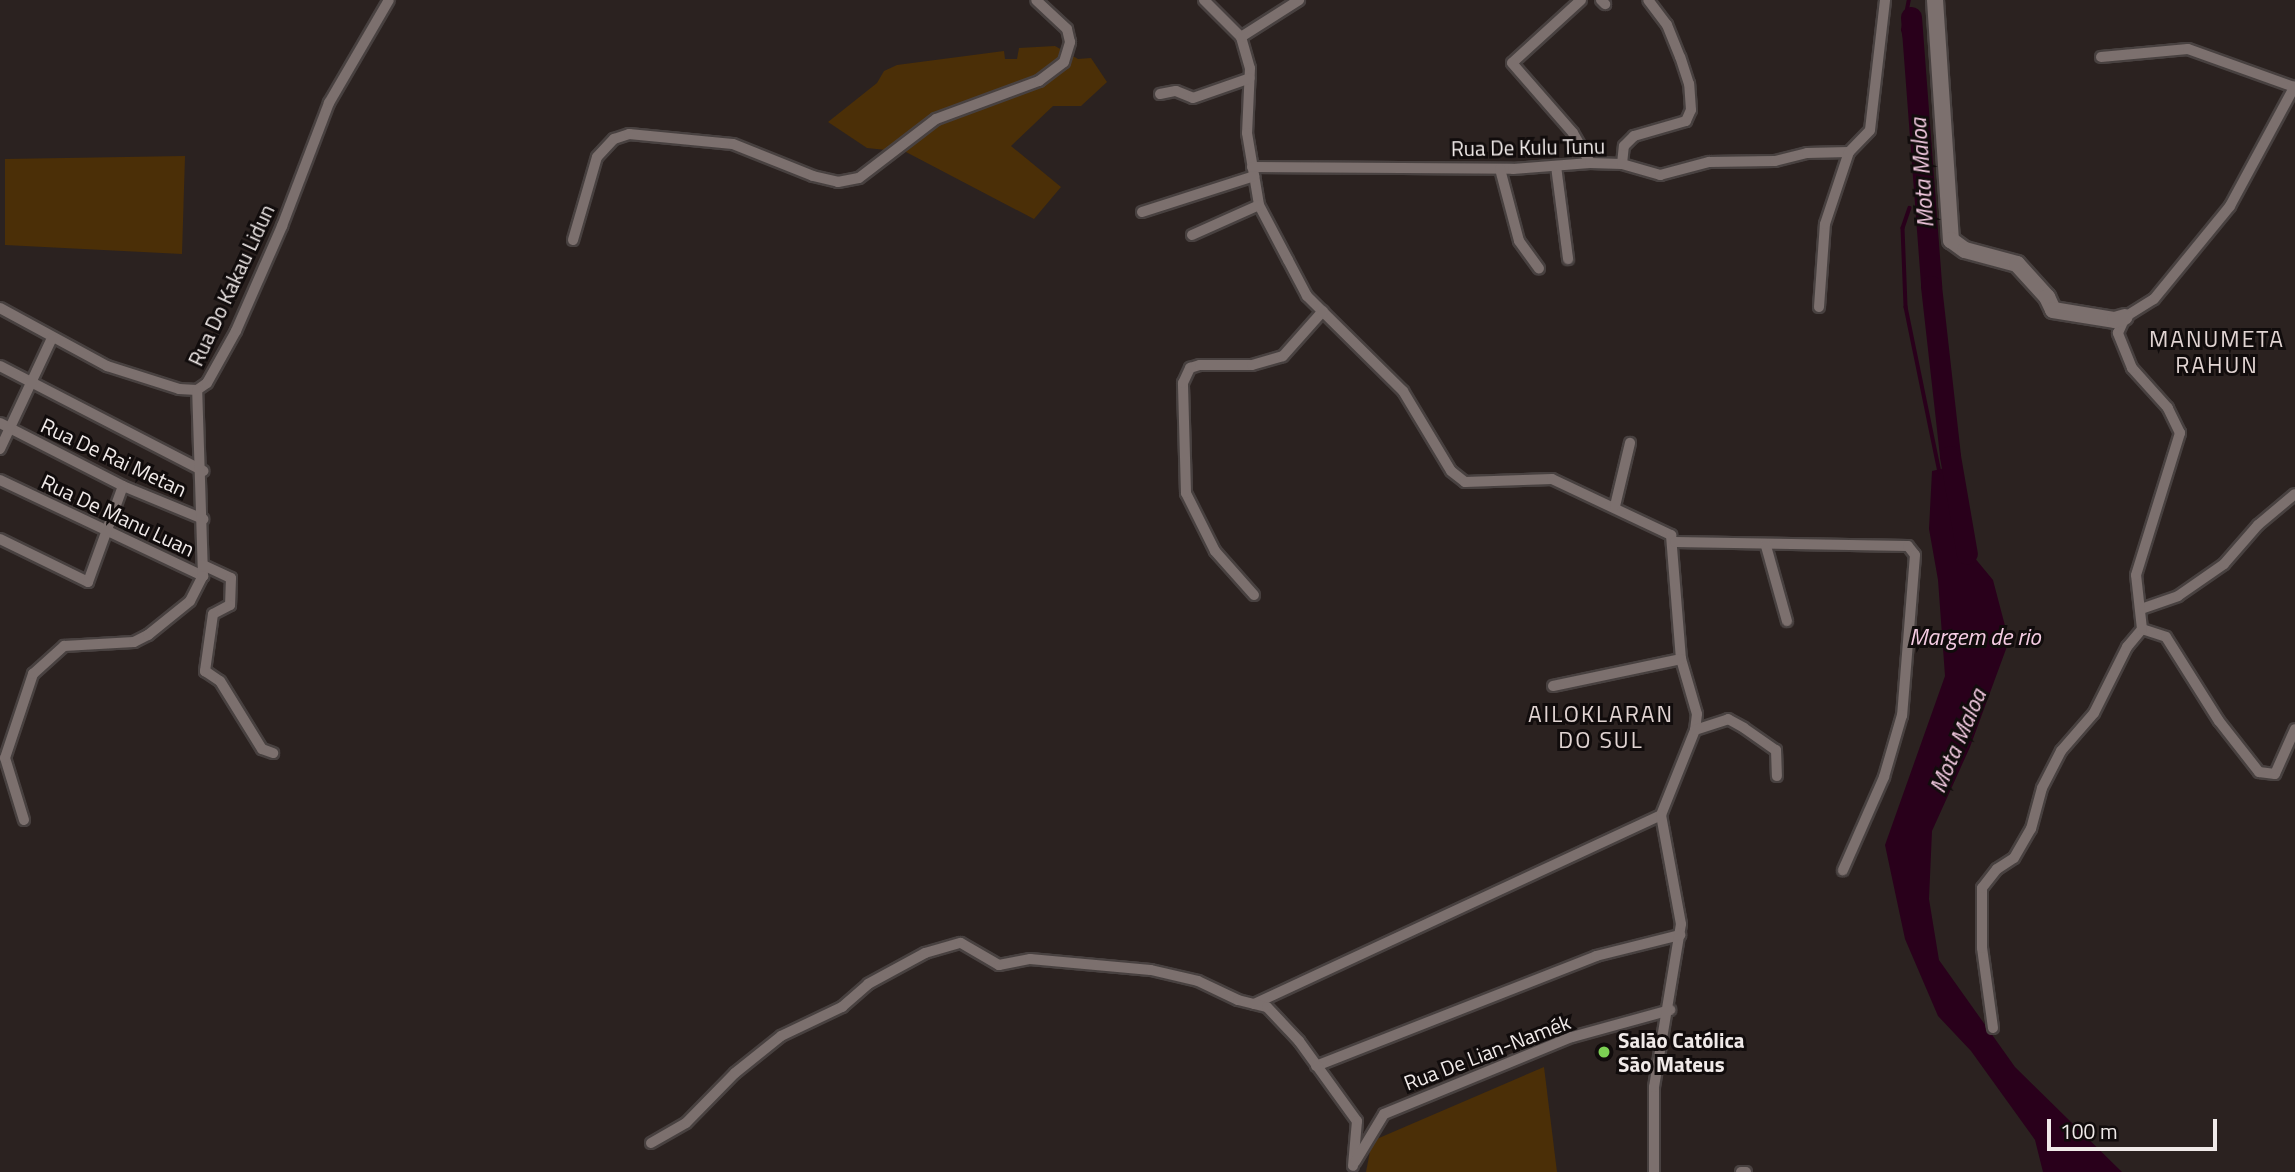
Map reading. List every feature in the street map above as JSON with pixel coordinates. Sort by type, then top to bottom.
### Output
[{"type":"street","name":"Rua Do Kakau Lidun","points":[[0,308],[107,366],[179,389],[197,390],[207,383],[242,318],[340,80],[389,0]]},
{"type":"street","points":[[573,240],[597,157],[614,139],[629,134],[733,144],[813,176],[838,183],[859,178],[936,119],[1039,81],[1065,62],[1070,42],[1067,29],[1036,0]]},
{"type":"street","points":[[1204,0],[1241,37],[1250,78],[1247,133],[1259,205],[1307,296],[1403,391],[1451,471],[1465,482],[1552,479],[1663,527],[1675,542],[1681,659],[1697,714],[1695,730],[1661,815],[1680,934],[1670,1010],[1654,1087],[1654,1172]]},
{"type":"street","points":[[1581,0],[1512,63],[1573,133],[1590,163]]},
{"type":"street","points":[[1622,164],[1624,146],[1634,135],[1686,121],[1691,110],[1689,84],[1680,57],[1667,25],[1648,0]]},
{"type":"street","points":[[1819,307],[1825,224],[1849,152],[1870,130],[1885,0]]},
{"type":"street","points":[[1935,0],[1951,240],[1965,250],[2017,264],[2047,297],[2053,310],[2115,320],[2154,299],[2230,206],[2294,87],[2188,49],[2101,57]]},
{"type":"street","points":[[1241,37],[1301,1]]},
{"type":"street","points":[[1160,94],[1175,91],[1193,98],[1250,78]]},
{"type":"street","name":"Rua De Kulu Tunu","points":[[1142,212],[1253,172],[1500,169],[1590,163],[1622,164],[1660,175],[1709,162],[1775,161],[1807,153],[1849,152]]},
{"type":"street","points":[[1556,166],[1568,259]]},
{"type":"street","points":[[1500,169],[1519,241],[1539,269]]},
{"type":"street","points":[[1192,235],[1259,205]]},
{"type":"street","points":[[1254,595],[1214,551],[1186,492],[1183,383],[1190,368],[1200,365],[1252,365],[1283,356],[1323,311]]},
{"type":"street","points":[[1993,1028],[1983,948],[1982,888],[1997,869],[2014,858],[2031,829],[2042,788],[2061,751],[2094,713],[2127,648],[2142,629],[2141,609],[2135,594],[2136,575],[2180,433],[2176,419],[2125,356],[2118,333],[2125,317]]},
{"type":"street","points":[[0,449],[5,426],[30,383],[51,338]]},
{"type":"street","points":[[0,366],[203,471]]},
{"type":"street","name":"Rua De Manu Luan","points":[[0,480],[108,533],[203,570],[203,471],[197,390]]},
{"type":"street","name":"Rua De Rai Metan","points":[[5,426],[123,486],[203,519]]},
{"type":"street","points":[[1615,506],[1630,443]]},
{"type":"street","points":[[0,539],[88,582],[123,486]]},
{"type":"street","points":[[2141,609],[2178,596],[2224,564],[2258,525],[2295,494]]},
{"type":"street","points":[[1675,542],[1766,546],[1908,546],[1915,555],[1902,715],[1884,777],[1843,870]]},
{"type":"street","points":[[1766,546],[1787,621]]},
{"type":"street","points":[[24,820],[5,758],[33,674],[64,646],[134,642],[148,635],[190,601],[203,570],[231,578],[230,605],[213,614],[205,671],[220,681],[262,749],[273,753]]},
{"type":"street","points":[[2142,629],[2166,637],[2219,721],[2259,772],[2275,774],[2295,729]]},
{"type":"street","points":[[1553,686],[1681,659]]},
{"type":"street","points":[[1695,730],[1728,719],[1744,727],[1776,750],[1777,776]]},
{"type":"street","points":[[1254,1004],[1661,815]]},
{"type":"street","points":[[1317,1066],[1596,956],[1680,934]]},
{"type":"street","points":[[651,1143],[686,1123],[735,1073],[781,1036],[842,1007],[868,984],[925,953],[961,943],[999,965],[1030,959],[1151,970],[1198,981],[1266,1007],[1317,1066],[1357,1121],[1352,1169]]},
{"type":"street","name":"Rua De Lian-Namék","points":[[1352,1169],[1384,1114],[1572,1037],[1670,1010]]},
{"type":"street","points":[[1741,1172],[1746,1172]]},
{"type":"shaded area","points":[[1055,46],[1078,59],[1091,58],[1107,82],[1081,106],[1053,106],[1011,146],[1061,187],[1034,219],[906,152],[867,148],[828,122],[877,83],[884,71],[897,65],[1004,51],[1005,59],[1017,59],[1019,48]]},
{"type":"shaded area","points":[[185,156],[182,254],[5,245],[5,159]]},
{"type":"shaded area","points":[[1544,1067],[1557,1172],[1366,1172],[1372,1141]]},
{"type":"water","name":"Margem de rio","points":[[1945,468],[1964,545],[1993,580],[2009,641],[1970,747],[1932,831],[1929,899],[1939,960],[2015,1067],[2122,1172],[2043,1172],[2035,1140],[1971,1051],[1938,1016],[1905,939],[1885,845],[1945,676],[1938,580],[1929,529],[1932,471]]},
{"type":"waterway","points":[[1907,46],[1903,30],[1909,0]]},
{"type":"waterway","name":"Mota Maloa","points":[[1911,17],[1931,286],[1950,456],[1967,554]]},
{"type":"waterway","points":[[1927,129],[1930,144]]},
{"type":"waterway","points":[[1910,208],[1903,228],[1906,307],[1940,472]]},
{"type":"place","name":"Salão Católica São Mateus","points":[[1604,1052]]},
{"type":"district","name":"MANUMETA RAHUN","points":[[2217,352]]},
{"type":"district","name":"AILOKLARAN DO SUL","points":[[1601,727]]}]
